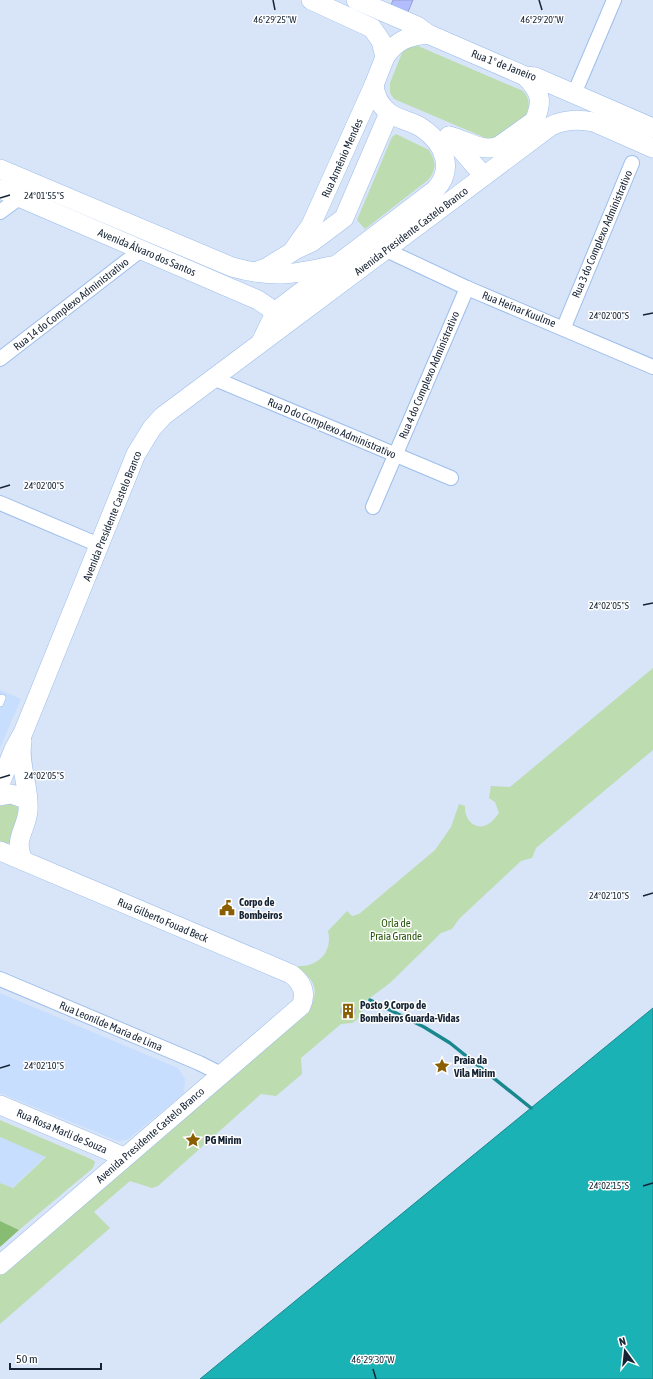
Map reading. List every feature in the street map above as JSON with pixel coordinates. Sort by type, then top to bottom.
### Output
[{"type":"street","points":[[311,0],[366,23],[378,34],[385,57]]},
{"type":"street","name":"Rua 1º de Janeiro","points":[[356,0],[417,26],[428,34],[524,76],[535,77],[653,128]]},
{"type":"street","points":[[574,94],[614,0]]},
{"type":"street","points":[[385,57],[392,47],[407,37],[428,34]]},
{"type":"street","name":"Rua Armênio Mendes","points":[[249,272],[266,268],[292,252],[318,214],[385,57]]},
{"type":"street","points":[[524,76],[535,88],[540,99],[540,108],[534,120],[526,144]]},
{"type":"street","points":[[374,85],[378,100],[389,113],[422,127],[436,130],[449,136],[461,138],[482,149],[500,146],[534,120]]},
{"type":"street","points":[[292,252],[312,242],[344,218],[389,113]]},
{"type":"street","name":"Avenida Presidente Castelo Branco","points":[[283,316],[386,250],[551,126],[563,121],[576,120],[594,122],[653,148]]},
{"type":"street","name":"Avenida Presidente Castelo Branco","points":[[1,778],[23,733],[136,454],[143,441],[163,416],[260,343],[283,316],[338,264],[441,184],[445,176],[447,163],[446,155],[436,140],[422,127]]},
{"type":"street","points":[[449,136],[484,176]]},
{"type":"street","name":"Rua 3 do Complexo Administrativo","points":[[564,327],[632,163]]},
{"type":"street","name":"Avenida Álvaro dos Santos","points":[[0,169],[216,262],[249,272],[287,275],[338,264]]},
{"type":"street","name":"Avenida Álvaro dos Santos","points":[[0,189],[258,300],[283,316]]},
{"type":"street","points":[[0,212],[19,198]]},
{"type":"street","name":"Rua 14 do Complexo Administrativo","points":[[0,359],[142,250]]},
{"type":"street","name":"Rua Heinar Kuulme","points":[[386,250],[467,288],[564,327],[653,366]]},
{"type":"street","name":"Rua 4 do Complexo Administrativo","points":[[373,507],[467,288]]},
{"type":"street","name":"Rua D do Complexo Administrativo","points":[[213,378],[451,478]]},
{"type":"street","points":[[0,503],[99,546]]},
{"type":"street","name":"Avenida Presidente Castelo Branco","points":[[18,841],[26,804],[27,791],[21,762],[23,733]]},
{"type":"street","points":[[1,778],[17,787],[26,804]]},
{"type":"street","points":[[0,796],[11,794],[26,804]]},
{"type":"street","points":[[2,852],[12,849],[18,841]]},
{"type":"street","points":[[18,841],[20,852],[24,861]]},
{"type":"street","name":"Rua Gilberto Fouad Beck","points":[[2,852],[291,974],[296,978],[302,988],[303,1001],[301,1006]]},
{"type":"street","name":"Rua Leonilde Maria de Lima","points":[[0,979],[199,1063],[221,1074]]},
{"type":"street","name":"Avenida Presidente Castelo Branco","points":[[0,1265],[301,1006]]},
{"type":"street","name":"Rua Rosa Marli de Souza","points":[[0,1105],[124,1157]]},
{"type":"shaded area","points":[[0,690],[21,699],[0,748]]},
{"type":"shaded area","points":[[0,993],[178,1068],[185,1079],[184,1093],[127,1140],[118,1141],[0,1093]]},
{"type":"shaded area","points":[[653,1008],[653,1379],[200,1379]]},
{"type":"shaded area","points":[[0,1137],[46,1156],[12,1188],[0,1183]]},
{"type":"shaded area","points":[[0,1221],[19,1230],[0,1247]]},
{"type":"green space","points":[[418,46],[523,91],[529,103],[526,115],[497,137],[488,139],[394,99],[390,93],[390,83],[402,53],[409,47]]},
{"type":"green space","points":[[396,134],[429,150],[433,158],[434,169],[428,180],[365,229],[357,220],[392,137]]},
{"type":"green space","name":"Orla de Praia Grande","points":[[653,668],[653,750],[536,848],[532,858],[521,861],[459,919],[452,929],[441,933],[390,983],[363,1003],[363,1010],[357,1020],[352,1023],[341,1024],[301,1058],[302,1074],[276,1096],[261,1094],[158,1186],[152,1188],[130,1181],[94,1212],[110,1228],[0,1324],[0,1273],[311,1004],[314,999],[315,988],[311,980],[298,969],[298,966],[312,964],[323,956],[328,945],[328,931],[347,911],[352,916],[359,914],[435,850],[451,827],[459,804],[465,806],[467,818],[472,824],[476,826],[484,826],[491,822],[499,813],[495,802],[489,798],[491,786],[510,787]]},
{"type":"green space","points":[[12,801],[21,808],[12,842],[4,845],[0,844],[0,803]]},
{"type":"green space","points":[[0,1120],[95,1162],[93,1168],[19,1230],[0,1221],[0,1183],[13,1188],[46,1157],[0,1137]]},
{"type":"building","points":[[393,0],[413,0],[408,12],[391,5]]},
{"type":"building","name":"Posto 9 Corpo de Bombeiros Guarda-Vidas","points":[[345,1004],[351,1004],[355,1008],[355,1014],[351,1018],[345,1018],[341,1014],[341,1008]]},
{"type":"waterway","points":[[370,1000],[424,1027],[450,1043],[531,1108]]},
{"type":"place","name":"Corpo de Bombeiros","points":[[227,908]]},
{"type":"place","name":"Posto 9 Corpo de Bombeiros Guarda-Vidas","points":[[348,1011]]},
{"type":"place","name":"Praia da Vila Mirim","points":[[442,1066]]},
{"type":"place","name":"PG Mirim","points":[[193,1140]]}]
